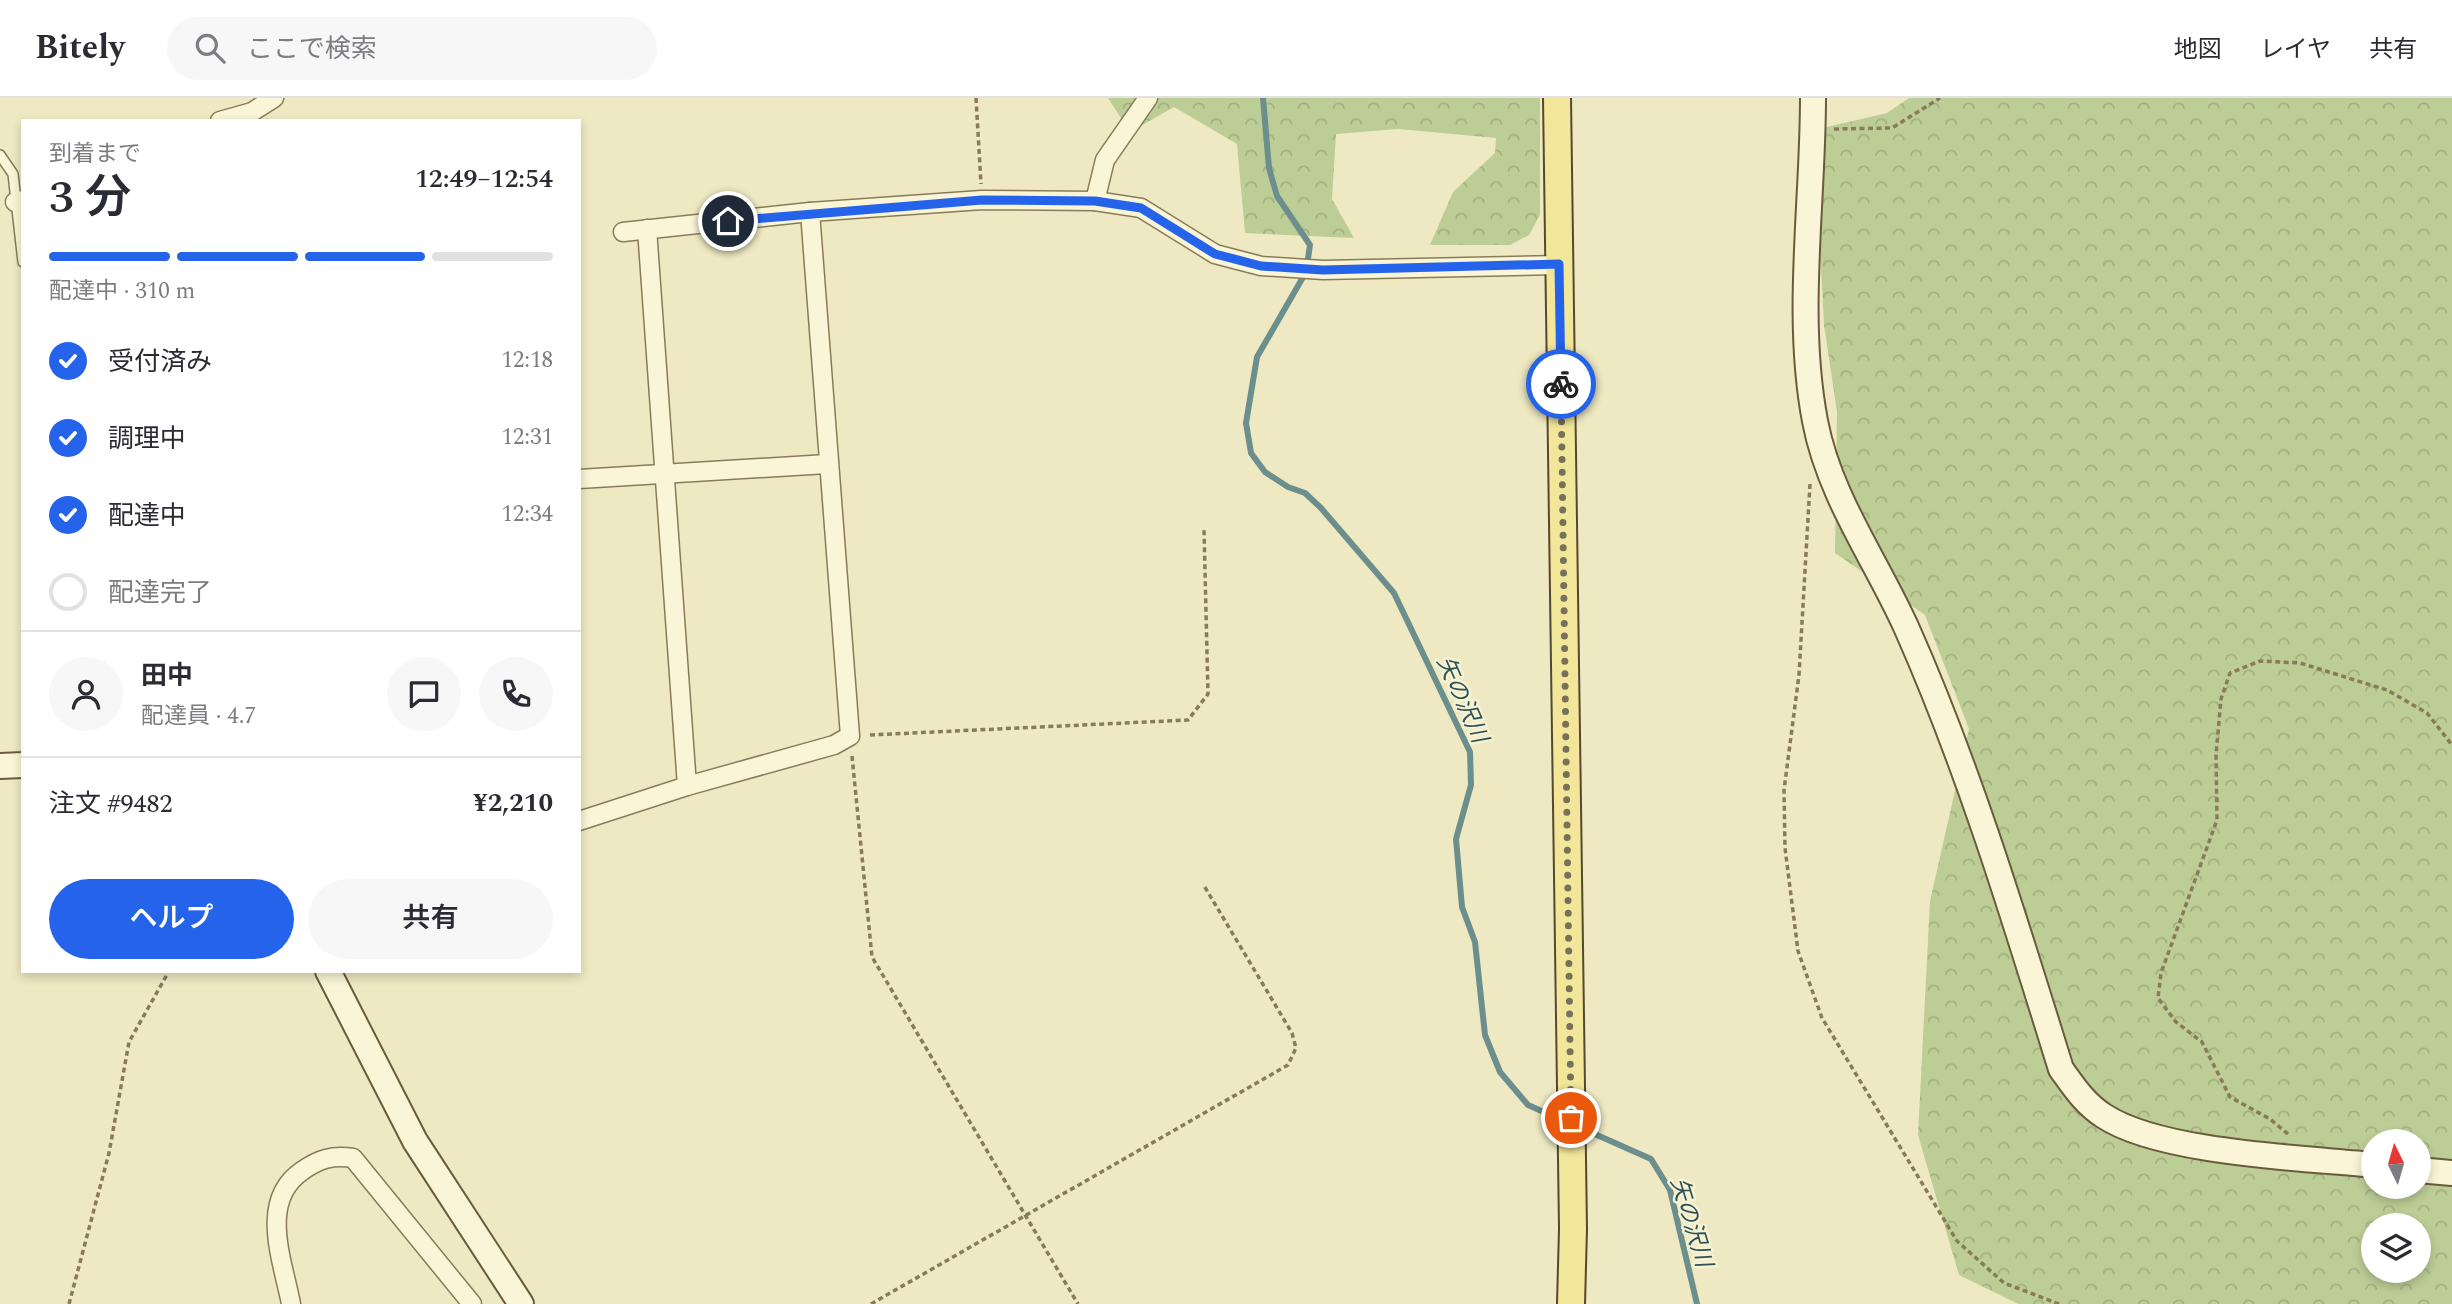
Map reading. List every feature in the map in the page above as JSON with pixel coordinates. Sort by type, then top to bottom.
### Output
[{"type":"main road","points":[[1557,98],[1573,1229],[1571,1304]]},
{"type":"street","points":[[227,119],[252,112],[274,98]]},
{"type":"street","points":[[1095,201],[1105,160],[1148,98]]},
{"type":"street","points":[[1813,98],[1814,130],[1808,235],[1808,343],[1814,419],[1822,453],[1852,524],[1906,628],[1958,756],[2061,1069],[2086,1103],[2106,1118],[2144,1133],[2210,1148],[2361,1164]]},
{"type":"street","points":[[623,232],[810,212],[982,200],[1095,201],[1141,208],[1215,254],[1261,266],[1323,270],[1559,264]]},
{"type":"street","points":[[581,820],[687,786],[834,745],[850,736],[827,464],[810,212]]},
{"type":"street","points":[[647,229],[687,786]]},
{"type":"street","points":[[581,479],[827,464]]},
{"type":"street","points":[[0,766],[21,765]]},
{"type":"street","points":[[329,973],[415,1141],[521,1304]]},
{"type":"street","points":[[291,1304],[276,1228],[279,1197],[291,1178],[329,1155],[353,1158],[472,1304]]},
{"type":"street","points":[[2431,1171],[2452,1173]]},
{"type":"lane","points":[[0,155],[13,174],[19,201],[21,231]]},
{"type":"path","points":[[976,98],[982,200]]},
{"type":"path","points":[[1814,130],[1892,128],[1940,98]]},
{"type":"path","points":[[1811,475],[1800,675],[1784,790],[1785,848],[1798,951],[1822,1018],[1957,1241],[2004,1283],[2059,1304]]},
{"type":"path","points":[[1078,1304],[872,957],[850,736],[1188,720],[1208,694],[1204,529]]},
{"type":"path","points":[[2295,1157],[2295,1143],[2290,1136],[2270,1119],[2230,1097],[2202,1042],[2176,1022],[2158,998],[2165,961],[2217,820],[2216,755],[2221,699],[2230,673],[2260,661],[2300,663],[2387,690],[2427,713],[2452,745]]},
{"type":"path","points":[[871,1304],[1288,1065],[1296,1048],[1292,1033],[1203,884]]},
{"type":"path","points":[[69,1304],[109,1153],[129,1042],[168,973]]},
{"type":"green space","points":[[1108,98],[1540,98],[1540,215],[1529,235],[1510,245],[1430,245],[1453,192],[1495,153],[1496,138],[1398,129],[1336,134],[1332,199],[1354,238],[1245,233],[1237,144],[1174,107],[1130,132]]},
{"type":"green space","points":[[1909,98],[2452,98],[2452,1304],[2018,1304],[1959,1275],[1918,1135],[1930,901],[1969,729],[1925,615],[1835,553],[1837,412],[1824,325],[1814,130],[1887,113]]},
{"type":"waterway","name":"矢の沢川","points":[[1263,98],[1269,168],[1277,196],[1310,245],[1306,272],[1257,357],[1246,423],[1251,453],[1265,472],[1288,487],[1305,493],[1321,508],[1394,593],[1470,752],[1471,785],[1456,839],[1462,907],[1475,942],[1485,1035],[1500,1072],[1528,1105],[1566,1122]]},
{"type":"waterway","name":"矢の沢川","points":[[1579,1127],[1651,1159],[1670,1190],[1697,1304]]},
{"type":"way so far","points":[[1561,384],[1571,1118]]},
{"type":"route","points":[[728,221],[810,212],[982,200],[1095,201],[1141,208],[1215,254],[1261,266],[1323,270],[1559,264],[1561,384]]}]
